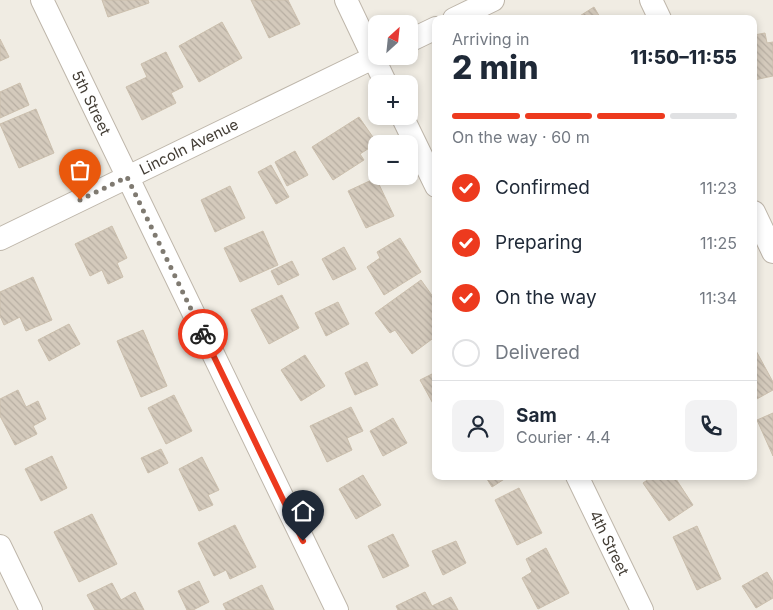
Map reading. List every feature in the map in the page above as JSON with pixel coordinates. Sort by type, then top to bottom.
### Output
[{"type":"street","name":"5th Street","points":[[42,0],[337,610]]},
{"type":"street","points":[[346,0],[368,42]]},
{"type":"street","points":[[462,15],[493,0]]},
{"type":"street","points":[[652,0],[658,15]]},
{"type":"street","points":[[418,37],[432,30]]},
{"type":"street","name":"Lincoln Avenue","points":[[0,238],[368,61]]},
{"type":"street","points":[[406,125],[432,178]]},
{"type":"street","points":[[757,218],[773,252]]},
{"type":"street","name":"4th Street","points":[[579,480],[642,610]]},
{"type":"street","points":[[0,546],[31,610]]},
{"type":"building","points":[[102,0],[148,0],[149,3],[108,17]]},
{"type":"building","points":[[251,0],[288,0],[300,24],[269,38]]},
{"type":"building","points":[[594,7],[599,15],[581,15]]},
{"type":"building","points":[[222,22],[242,58],[199,82],[179,46]]},
{"type":"building","points":[[765,33],[767,43],[773,42],[773,76],[757,79],[757,34]]},
{"type":"building","points":[[0,39],[9,57],[0,61]]},
{"type":"building","points":[[166,52],[183,87],[171,93],[176,103],[142,120],[126,87],[147,77],[141,64]]},
{"type":"building","points":[[20,83],[29,105],[0,118],[0,92]]},
{"type":"building","points":[[36,109],[54,153],[19,168],[0,124]]},
{"type":"building","points":[[359,117],[371,135],[368,135],[368,149],[360,154],[364,160],[333,180],[312,147]]},
{"type":"building","points":[[295,151],[308,175],[287,186],[275,162]]},
{"type":"building","points":[[271,165],[289,197],[276,204],[258,172]]},
{"type":"building","points":[[368,182],[368,185],[379,185],[394,216],[366,228],[348,191]]},
{"type":"building","points":[[230,186],[245,218],[215,232],[201,200]]},
{"type":"building","points":[[112,226],[127,258],[117,263],[123,277],[108,284],[102,270],[90,276],[75,244]]},
{"type":"building","points":[[263,231],[278,265],[240,282],[224,248]]},
{"type":"building","points":[[400,238],[421,272],[384,295],[367,267],[380,258],[377,252]]},
{"type":"building","points":[[344,247],[356,269],[333,280],[322,259]]},
{"type":"building","points":[[292,261],[299,275],[278,285],[271,271]]},
{"type":"building","points":[[33,277],[52,320],[26,331],[20,317],[4,325],[0,316],[0,292]]},
{"type":"building","points":[[421,280],[432,295],[432,339],[412,354],[395,330],[390,333],[375,313]]},
{"type":"building","points":[[282,295],[299,328],[269,344],[251,310]]},
{"type":"building","points":[[338,302],[349,324],[326,336],[315,313]]},
{"type":"building","points":[[69,324],[80,344],[49,361],[38,340]]},
{"type":"building","points":[[143,330],[167,386],[141,397],[117,341]]},
{"type":"building","points":[[757,353],[773,382],[773,390],[757,399]]},
{"type":"building","points":[[305,355],[325,386],[301,401],[281,370]]},
{"type":"building","points":[[367,362],[378,385],[355,395],[345,373]]},
{"type":"building","points":[[432,374],[432,402],[420,380]]},
{"type":"building","points":[[18,390],[26,407],[38,401],[46,419],[33,426],[37,434],[15,445],[0,416],[0,399]]},
{"type":"building","points":[[174,395],[192,431],[166,444],[148,408]]},
{"type":"building","points":[[351,407],[363,431],[347,438],[352,450],[327,462],[310,426]]},
{"type":"building","points":[[773,413],[773,456],[757,420]]},
{"type":"building","points":[[393,418],[407,443],[383,456],[370,431]]},
{"type":"building","points":[[161,449],[168,463],[148,473],[141,458]]},
{"type":"building","points":[[52,456],[67,488],[41,501],[25,469]]},
{"type":"building","points":[[202,457],[219,490],[208,495],[213,505],[199,511],[179,469]]},
{"type":"building","points":[[363,475],[381,505],[356,519],[339,489]]},
{"type":"building","points":[[488,480],[503,480],[492,487]]},
{"type":"building","points":[[647,480],[677,480],[693,505],[669,521],[643,483]]},
{"type":"building","points":[[519,488],[542,533],[517,545],[495,500]]},
{"type":"building","points":[[92,514],[117,564],[79,582],[54,532]]},
{"type":"building","points":[[235,525],[256,567],[230,579],[226,570],[214,576],[198,543]]},
{"type":"building","points":[[697,526],[721,579],[697,590],[673,537]]},
{"type":"building","points":[[393,534],[409,566],[383,578],[368,546]]},
{"type":"building","points":[[456,541],[466,563],[443,575],[432,551]]},
{"type":"building","points":[[546,548],[569,593],[538,609],[522,578],[532,572],[526,559]]},
{"type":"building","points":[[767,572],[773,582],[773,598],[756,608],[742,586]]},
{"type":"building","points":[[199,581],[209,602],[193,610],[187,610],[178,591]]},
{"type":"building","points":[[112,583],[121,600],[135,592],[144,610],[95,610],[87,595]]},
{"type":"building","points":[[262,585],[274,610],[226,610],[223,604]]},
{"type":"building","points":[[425,592],[432,606],[451,597],[458,610],[398,610],[396,606]]},
{"type":"way so far","points":[[80,200],[127,177],[203,334]]},
{"type":"route","points":[[203,334],[303,541]]}]
